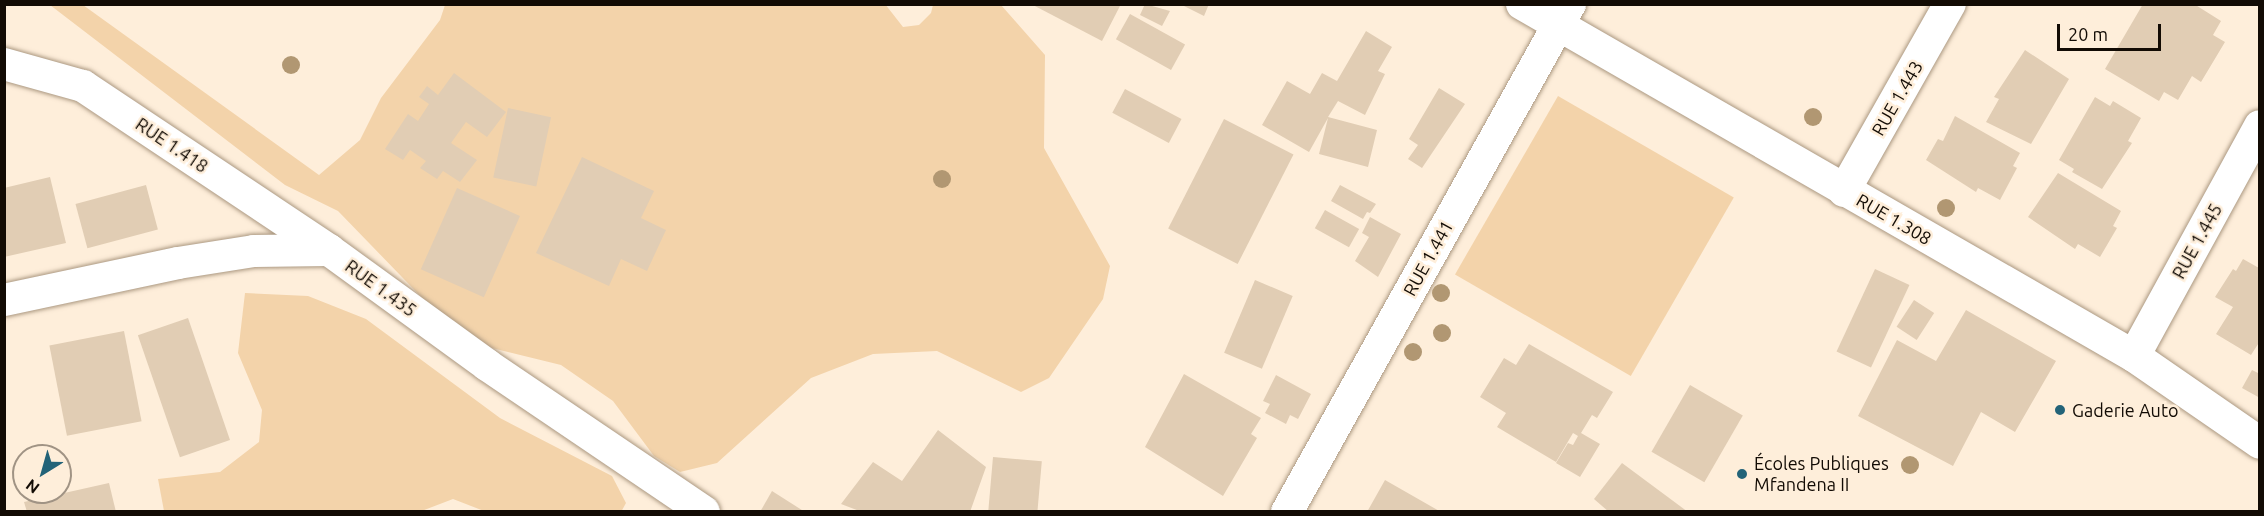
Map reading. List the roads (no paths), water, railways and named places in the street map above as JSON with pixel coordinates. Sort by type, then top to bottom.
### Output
[{"type":"street","name":"RUE 1.308","points":[[1522,4],[1564,15],[1844,191],[2134,356],[2259,443]]},
{"type":"street","name":"RUE 1.443","points":[[1844,191],[1950,4]]},
{"type":"street","name":"RUE 1.441","points":[[1287,512],[1564,15]]},
{"type":"street","name":"RUE 1.418","points":[[4,64],[83,86],[329,250]]},
{"type":"street","name":"RUE 1.445","points":[[2134,356],[2259,126]]},
{"type":"street","name":"RUE 1.435","points":[[4,300],[243,253],[329,250],[487,365],[704,512]]},
{"type":"place","name":"Gaderie Auto","points":[[2060,410]]},
{"type":"place","name":"Écoles Publiques Mfandena II","points":[[1742,474]]}]
